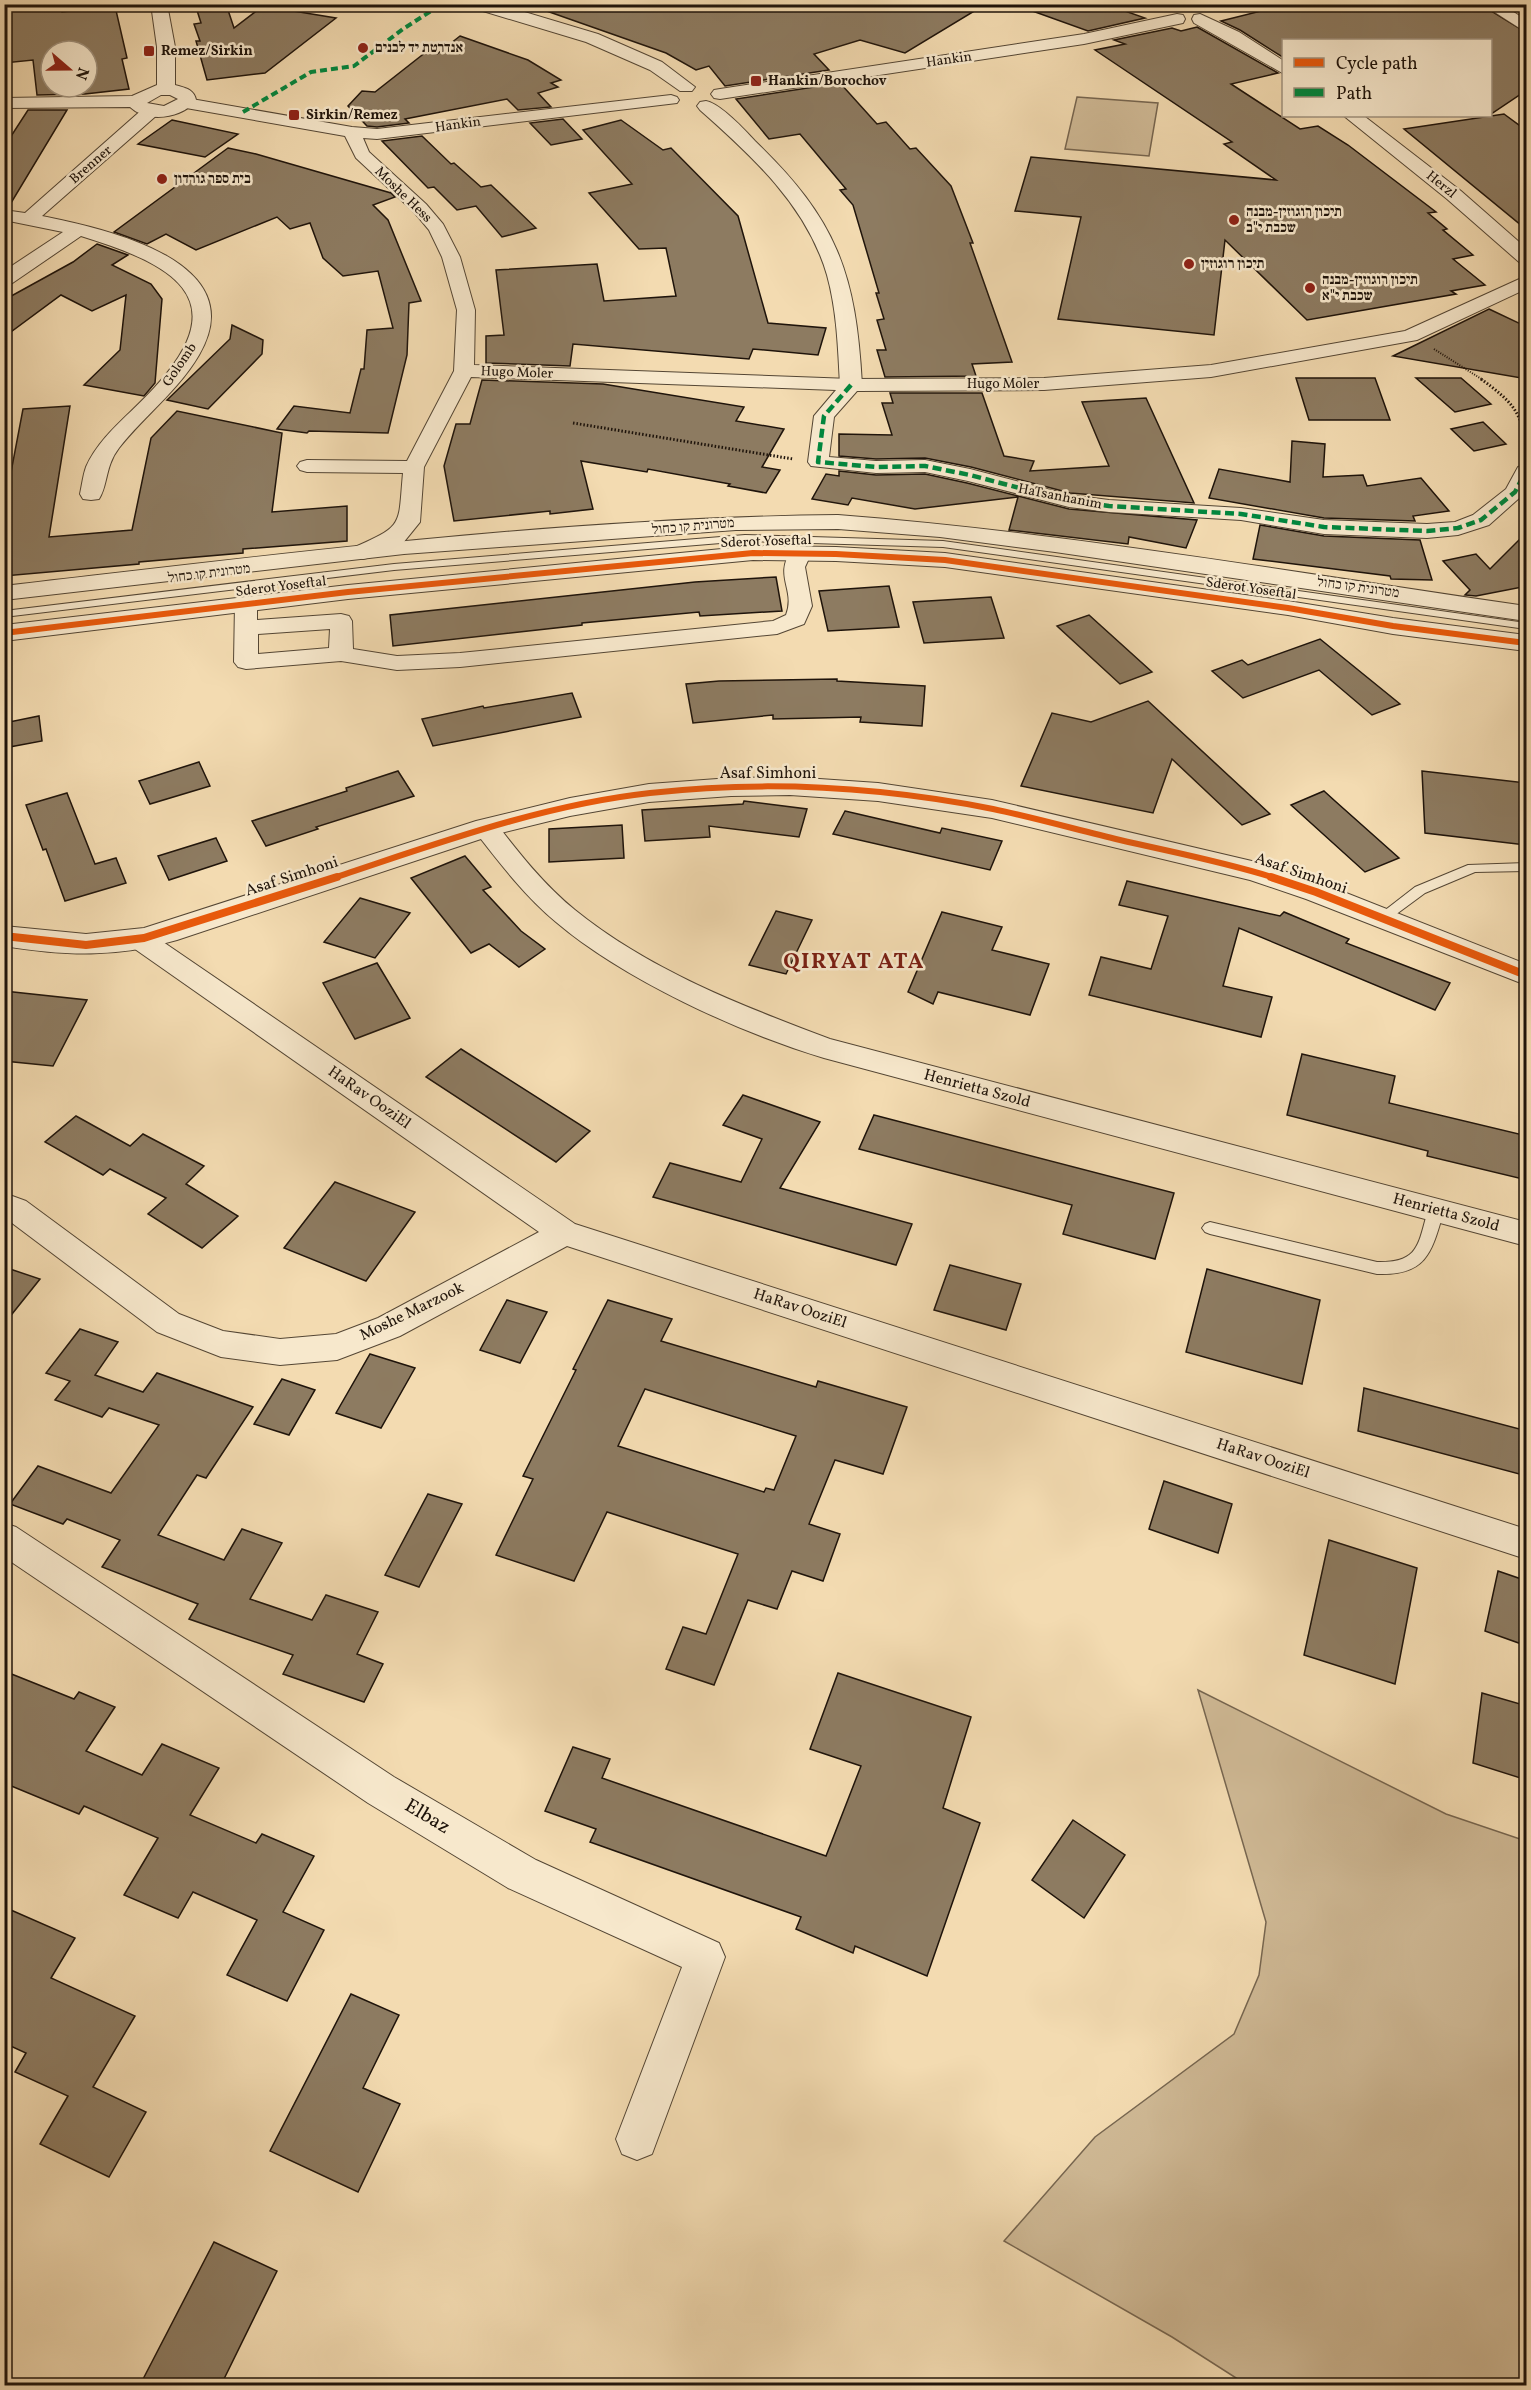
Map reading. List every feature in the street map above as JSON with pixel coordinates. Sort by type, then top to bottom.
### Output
[{"type":"street","points":[[159,4],[166,47],[166,90]]},
{"type":"street","points":[[479,4],[592,38],[656,66],[686,87]]},
{"type":"street","points":[[1489,4],[1527,26]]},
{"type":"street","points":[[1200,16],[1219,7]]},
{"type":"street","name":"Hankin","points":[[713,100],[1084,39],[1172,11],[1192,21],[1200,16]]},
{"type":"street","points":[[1200,16],[1282,68]]},
{"type":"street","points":[[713,100],[689,107],[671,100],[671,94],[686,87],[702,86],[786,184],[813,224],[833,262],[847,325],[852,385],[824,416],[818,462]]},
{"type":"street","points":[[144,106],[144,95],[166,90],[186,94],[188,97],[186,103]]},
{"type":"street","name":"Hankin","points":[[352,132],[377,134],[405,132],[671,100]]},
{"type":"street","points":[[4,103],[144,106],[167,110],[186,103],[352,132]]},
{"type":"street","name":"Brenner","points":[[29,219],[144,106]]},
{"type":"street","name":"Herzl","points":[[1354,117],[1454,195],[1527,258]]},
{"type":"street","name":"Moshe Hess","points":[[352,132],[362,154],[420,208],[437,228],[451,257],[466,310],[464,371],[414,467],[409,522]]},
{"type":"street","name":"Golomb","points":[[4,215],[78,230],[148,253],[176,268],[192,285],[202,303],[202,321],[191,353],[150,406],[110,446],[97,468],[91,494]]},
{"type":"street","points":[[4,280],[78,230]]},
{"type":"street","points":[[1527,269],[1523,276],[1527,281]]},
{"type":"street","name":"Hugo Moler","points":[[464,371],[852,385],[1044,384],[1211,371],[1410,336],[1527,281]]},
{"type":"street","name":"HaTsanhanim","points":[[818,462],[876,467],[926,466],[1069,501],[1109,507],[1170,508],[1241,514],[1324,527],[1427,531],[1458,528],[1481,520],[1515,492],[1526,471]]},
{"type":"street","points":[[307,466],[414,467]]},
{"type":"street","points":[[363,552],[395,538],[409,522],[418,536],[454,544]]},
{"type":"street","name":"Sderot Yoseftal","points":[[4,593],[363,552],[454,544],[736,523],[838,522],[940,530],[1055,545],[1527,614]]},
{"type":"street","name":"Sderot Yoseftal","points":[[4,633],[246,616],[348,592],[753,553],[957,562],[1277,606],[1393,626],[1527,643]]},
{"type":"street","points":[[341,654],[341,621],[246,616],[246,662],[341,654],[397,663],[460,660],[777,627],[796,619],[801,606],[794,567],[800,554]]},
{"type":"street","name":"Asaf Simhoni","points":[[4,936],[84,946],[141,940],[486,828],[570,807],[649,793],[761,786],[867,791],[992,809],[1256,872],[1527,975]]},
{"type":"street","name":"Henrietta Szold","points":[[486,828],[521,874],[563,915],[620,953],[683,990],[747,1019],[824,1048],[1527,1234]]},
{"type":"street","name":"HaRav OoziEl","points":[[141,940],[564,1233],[1527,1544]]},
{"type":"street","name":"Moshe Marzook","points":[[4,1205],[15,1209],[168,1323],[221,1344],[280,1352],[338,1347],[389,1327],[564,1233]]},
{"type":"street","name":"Elbaz","points":[[4,1538],[381,1790],[522,1874],[705,1957],[637,2139]]},
{"type":"lane","name":"מטרונית קו כחול","points":[[4,614],[393,567],[746,538],[943,544],[1527,626]]},
{"type":"lane","points":[[1382,918],[1420,890],[1473,868],[1527,867]]},
{"type":"lane","points":[[1210,1228],[1392,1270],[1405,1267],[1423,1254],[1436,1210]]},
{"type":"path","points":[[1410,336],[1450,358],[1504,397],[1524,427],[1526,471]]},
{"type":"path","points":[[573,423],[818,462]]},
{"type":"shaded area","points":[[1077,97],[1158,103],[1149,156],[1065,149]]},
{"type":"shaded area","points":[[1198,1690],[1446,1814],[1526,1841],[1526,2385],[1247,2385],[1172,2337],[1004,2241],[1095,2137],[1234,2034],[1259,1975],[1266,1922]]},
{"type":"building","points":[[4,4],[61,4],[62,12],[115,6],[127,58],[122,59],[129,89],[99,92],[99,39],[39,39],[39,95],[37,95],[33,60],[4,63]]},
{"type":"building","points":[[195,4],[226,4],[234,28],[263,6],[336,18],[265,73],[207,80],[196,41],[200,41],[194,24],[201,23]]},
{"type":"building","points":[[539,4],[986,4],[905,53],[860,40],[814,54],[829,70],[725,86],[709,66],[696,70],[666,53],[538,8]]},
{"type":"building","points":[[1025,4],[1105,4],[1145,18],[1088,31],[1024,8]]},
{"type":"building","points":[[1289,4],[1480,4],[1527,33],[1527,90],[1492,113],[1492,39],[1282,39],[1282,57],[1240,30],[1221,21]]},
{"type":"building","points":[[1197,27],[1278,73],[1231,84],[1300,129],[1318,126],[1348,145],[1436,212],[1428,213],[1447,229],[1443,230],[1473,255],[1453,259],[1485,285],[1451,291],[1456,294],[1307,320],[1225,240],[1214,335],[1058,319],[1081,217],[1015,211],[1031,157],[1276,180],[1224,144],[1232,142],[1095,50],[1125,44],[1114,40],[1172,28],[1181,31]]},
{"type":"building","points":[[460,36],[528,60],[561,80],[551,83],[558,87],[538,93],[551,107],[518,110],[507,99],[405,119],[409,123],[377,127],[367,126],[348,106],[362,91],[375,92],[426,52],[437,54]]},
{"type":"building","points":[[840,83],[877,124],[886,122],[910,149],[916,148],[951,186],[973,243],[970,243],[1012,362],[972,364],[976,376],[885,377],[877,350],[886,350],[877,320],[884,319],[876,293],[879,293],[853,205],[840,190],[846,189],[800,134],[769,139],[736,99]]},
{"type":"building","points":[[28,110],[67,110],[8,208],[4,208],[4,147]]},
{"type":"building","points":[[1504,114],[1527,131],[1527,230],[1404,129]]},
{"type":"building","points":[[563,119],[582,139],[551,145],[530,123]]},
{"type":"building","points":[[172,120],[238,134],[205,157],[138,144]]},
{"type":"building","points":[[621,120],[663,150],[671,148],[738,216],[768,323],[826,328],[818,355],[753,349],[749,359],[573,344],[570,366],[486,363],[486,336],[504,335],[496,270],[597,264],[604,301],[676,296],[666,248],[639,249],[589,193],[632,184],[583,130]]},
{"type":"building","points":[[422,136],[451,164],[454,163],[481,187],[491,185],[536,228],[502,237],[476,206],[457,210],[434,187],[428,188],[382,141]]},
{"type":"building","points":[[228,148],[391,193],[395,197],[373,205],[388,220],[421,301],[409,303],[407,355],[388,433],[309,431],[307,433],[277,429],[294,406],[350,413],[361,369],[364,369],[367,330],[393,328],[378,271],[343,276],[323,258],[310,223],[290,229],[277,217],[196,250],[166,234],[147,244],[114,232]]},
{"type":"building","points":[[97,244],[128,255],[112,265],[151,284],[162,299],[155,383],[144,396],[84,385],[120,350],[126,295],[92,311],[61,295],[4,337],[4,300],[73,262]]},
{"type":"building","points":[[1489,309],[1527,327],[1527,379],[1393,356]]},
{"type":"building","points":[[232,325],[263,340],[262,354],[208,409],[167,400],[230,339]]},
{"type":"building","points":[[1296,378],[1375,378],[1390,420],[1309,420]]},
{"type":"building","points":[[1416,378],[1461,378],[1491,404],[1455,412]]},
{"type":"building","points":[[482,380],[603,384],[744,407],[736,421],[784,429],[762,467],[780,470],[766,493],[648,469],[647,472],[581,461],[593,509],[454,521],[444,466],[456,424],[470,424]]},
{"type":"building","points":[[890,393],[982,393],[1004,456],[1034,461],[1030,471],[1109,466],[1082,402],[1146,398],[1194,503],[1070,493],[971,467],[925,458],[876,459],[839,456],[839,434],[892,435],[882,403],[893,403]]},
{"type":"building","points":[[70,406],[49,537],[132,530],[151,438],[177,411],[282,433],[272,512],[347,506],[347,541],[243,549],[243,553],[4,576],[4,509],[23,409]]},
{"type":"building","points":[[1483,422],[1506,444],[1474,451],[1451,429]]},
{"type":"building","points":[[1292,441],[1325,444],[1323,477],[1363,475],[1367,486],[1421,478],[1449,511],[1413,516],[1415,521],[1324,518],[1209,498],[1219,469],[1290,482]]},
{"type":"building","points":[[839,471],[876,475],[925,474],[1069,509],[1197,520],[1186,548],[1129,537],[1128,544],[1009,530],[1018,497],[915,509],[852,498],[848,505],[812,499],[826,474],[839,476]]},
{"type":"building","points":[[1260,525],[1324,536],[1420,540],[1432,580],[1391,579],[1390,576],[1253,559]]},
{"type":"building","points":[[1527,532],[1527,586],[1476,596],[1465,595],[1470,590],[1443,561],[1476,554],[1490,569]]},
{"type":"building","points":[[776,577],[782,611],[700,616],[699,612],[582,623],[582,625],[393,646],[390,615],[695,582]]},
{"type":"building","points":[[889,586],[899,627],[828,631],[819,591]]},
{"type":"building","points":[[991,597],[1004,638],[924,643],[913,602]]},
{"type":"building","points":[[1089,615],[1152,672],[1120,684],[1057,626]]},
{"type":"building","points":[[1320,639],[1400,704],[1372,715],[1319,670],[1243,698],[1212,671],[1242,660],[1248,665]]},
{"type":"building","points":[[837,679],[837,681],[925,686],[922,726],[860,722],[861,717],[773,719],[773,715],[693,723],[686,684],[719,681]]},
{"type":"building","points":[[572,693],[581,717],[433,746],[422,719],[483,706],[484,708]]},
{"type":"building","points":[[1148,701],[1270,814],[1242,825],[1172,759],[1153,813],[1021,786],[1052,713],[1091,722]]},
{"type":"building","points":[[39,716],[42,741],[4,748],[4,723]]},
{"type":"building","points":[[199,762],[210,786],[150,804],[139,781]]},
{"type":"building","points":[[398,771],[414,796],[316,827],[318,829],[266,846],[252,821],[347,791],[346,788]]},
{"type":"building","points":[[1422,771],[1527,783],[1527,845],[1425,833]]},
{"type":"building","points":[[1324,791],[1399,858],[1365,872],[1291,805]]},
{"type":"building","points":[[67,793],[95,864],[116,858],[126,883],[65,901],[46,849],[43,850],[26,805]]},
{"type":"building","points":[[744,801],[807,809],[799,837],[709,826],[710,837],[645,841],[642,810],[743,804]]},
{"type":"building","points":[[845,811],[940,833],[942,828],[1002,841],[990,870],[833,834]]},
{"type":"building","points":[[622,825],[624,858],[549,862],[549,829]]},
{"type":"building","points":[[216,838],[227,861],[169,880],[158,856]]},
{"type":"building","points":[[465,856],[491,887],[483,890],[521,931],[545,949],[519,967],[489,944],[471,953],[411,878]]},
{"type":"building","points":[[1127,881],[1280,916],[1284,912],[1349,939],[1346,943],[1450,983],[1435,1010],[1239,928],[1223,986],[1272,997],[1261,1037],[1089,995],[1101,957],[1151,969],[1168,916],[1119,905]]},
{"type":"building","points":[[360,898],[410,913],[375,958],[324,942]]},
{"type":"building","points":[[776,911],[812,920],[786,974],[749,965]]},
{"type":"building","points":[[942,912],[1002,927],[992,950],[1049,964],[1030,1015],[938,992],[933,1004],[908,992]]},
{"type":"building","points":[[377,963],[410,1018],[355,1039],[323,983]]},
{"type":"building","points":[[4,991],[87,1000],[53,1066],[4,1061]]},
{"type":"building","points":[[461,1049],[590,1131],[556,1162],[426,1077]]},
{"type":"building","points":[[1302,1054],[1395,1076],[1389,1103],[1527,1136],[1527,1180],[1427,1156],[1428,1151],[1287,1115]]},
{"type":"building","points":[[743,1095],[820,1122],[780,1188],[912,1224],[896,1265],[653,1197],[670,1163],[741,1182],[762,1139],[723,1125]]},
{"type":"building","points":[[874,1115],[1174,1193],[1155,1259],[1063,1234],[1072,1205],[859,1149]]},
{"type":"building","points":[[76,1116],[130,1146],[143,1134],[204,1166],[186,1184],[238,1216],[202,1248],[148,1214],[166,1198],[110,1169],[103,1175],[45,1142]]},
{"type":"building","points":[[335,1182],[415,1212],[366,1281],[284,1248]]},
{"type":"building","points":[[950,1265],[1021,1284],[1006,1330],[934,1310]]},
{"type":"building","points":[[4,1267],[40,1279],[4,1324]]},
{"type":"building","points":[[1207,1269],[1320,1300],[1302,1384],[1186,1352]]},
{"type":"building","points":[[507,1300],[547,1312],[520,1363],[480,1350]]},
{"type":"building","points":[[608,1300],[672,1319],[661,1341],[816,1387],[818,1381],[907,1407],[883,1474],[835,1460],[809,1524],[840,1534],[823,1581],[792,1571],[777,1609],[748,1600],[714,1685],[666,1669],[683,1627],[706,1634],[738,1554],[607,1512],[574,1581],[496,1555],[533,1479],[523,1476],[576,1370],[573,1369]],"holes":[[[645,1389],[796,1436],[774,1490],[766,1488],[764,1492],[618,1446]]]},
{"type":"building","points":[[80,1329],[118,1342],[95,1375],[143,1392],[157,1373],[253,1407],[206,1478],[197,1475],[158,1535],[224,1560],[242,1529],[282,1543],[250,1599],[312,1620],[326,1595],[378,1612],[357,1654],[383,1664],[364,1702],[283,1674],[293,1655],[189,1619],[198,1604],[102,1567],[120,1540],[67,1519],[63,1524],[10,1504],[38,1466],[111,1493],[159,1425],[109,1408],[102,1417],[55,1400],[70,1381],[46,1373]]},
{"type":"building","points":[[370,1354],[415,1368],[381,1428],[336,1413]]},
{"type":"building","points":[[282,1379],[315,1390],[289,1435],[254,1424]]},
{"type":"building","points":[[1364,1388],[1527,1431],[1527,1476],[1358,1431]]},
{"type":"building","points":[[1164,1481],[1232,1504],[1218,1553],[1149,1529]]},
{"type":"building","points":[[428,1494],[462,1504],[419,1587],[385,1575]]},
{"type":"building","points":[[1329,1540],[1417,1568],[1395,1684],[1304,1655]]},
{"type":"building","points":[[1498,1571],[1527,1581],[1527,1646],[1485,1631]]},
{"type":"building","points":[[4,1671],[74,1699],[79,1692],[115,1707],[86,1751],[142,1775],[162,1744],[219,1768],[190,1815],[256,1843],[262,1834],[314,1856],[283,1912],[324,1930],[287,2001],[227,1975],[257,1920],[193,1892],[178,1918],[124,1895],[158,1838],[84,1806],[79,1814],[4,1783]]},
{"type":"building","points":[[838,1673],[971,1717],[943,1808],[980,1823],[927,1976],[855,1946],[853,1953],[796,1929],[801,1917],[590,1842],[596,1829],[545,1811],[573,1747],[610,1759],[602,1778],[826,1856],[861,1766],[810,1749]]},
{"type":"building","points":[[1482,1693],[1527,1706],[1527,1780],[1473,1763]]},
{"type":"building","points":[[1073,1820],[1125,1855],[1084,1918],[1032,1880]]},
{"type":"building","points":[[4,1907],[75,1938],[51,1978],[135,2016],[93,2087],[146,2112],[109,2177],[40,2144],[68,2096],[15,2072],[26,2053],[4,2043]]},
{"type":"building","points":[[351,1994],[399,2015],[363,2088],[400,2104],[358,2192],[270,2151]]},
{"type":"building","points":[[214,2242],[277,2271],[221,2385],[140,2385]]},
{"type":"marked path","points":[[243,112],[311,72],[354,66],[403,29],[442,4]]},
{"type":"marked path","points":[[851,385],[824,416],[818,462],[876,467],[925,466],[970,475],[1069,501],[1109,506],[1241,514],[1324,527],[1427,531],[1458,528],[1481,520],[1515,492],[1526,471]]},
{"type":"cycle path","points":[[4,633],[348,592],[753,553],[836,554],[945,560],[1288,608],[1393,626],[1526,643]]},
{"type":"cycle path","points":[[4,936],[86,945],[124,942],[167,933],[486,828],[570,807],[649,793],[731,787],[790,786],[878,792],[992,809],[1256,872],[1316,892],[1526,975]]},
{"type":"place","name":"אנדרטת יד לבנים","points":[[363,48]]},
{"type":"place","name":"Remez/Sirkin","points":[[149,51]]},
{"type":"place","name":"Hankin/Borochov","points":[[756,81]]},
{"type":"place","name":"Sirkin/Remez","points":[[294,115]]},
{"type":"place","name":"בית ספר גורדון","points":[[162,179]]},
{"type":"place","name":"תיכון רוגוזין-מבנה שכבת י\"ב","points":[[1234,220]]},
{"type":"place","name":"תיכון רוגוזין","points":[[1189,264]]},
{"type":"place","name":"תיכון רוגוזין-מבנה שכבת י\"א","points":[[1310,288]]},
{"type":"district","name":"QIRYAT ATA","points":[[854,962]]}]
